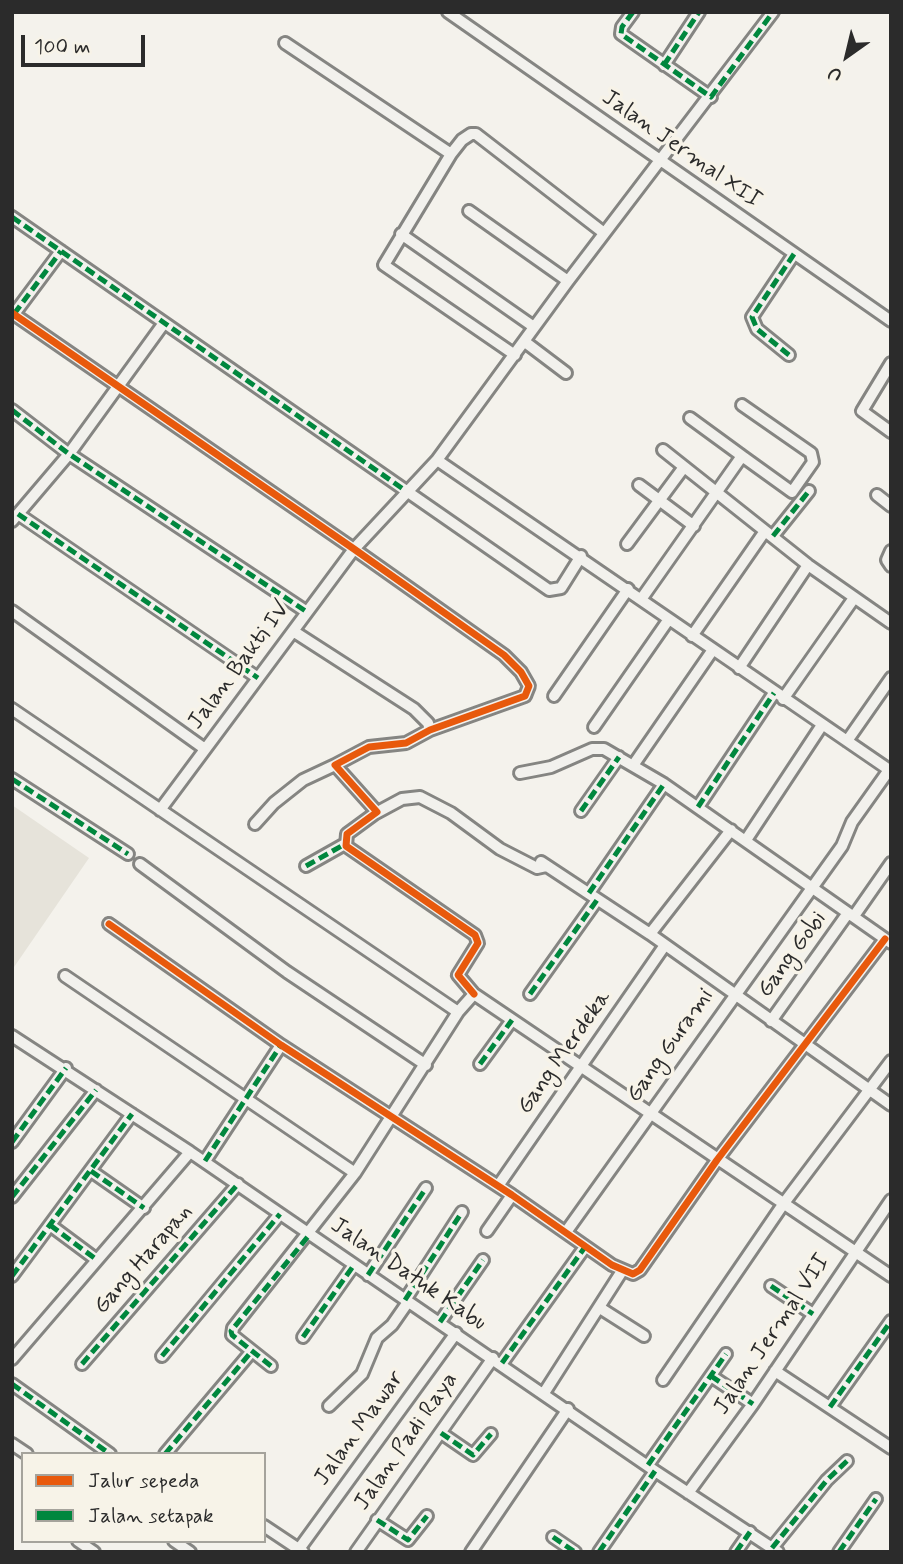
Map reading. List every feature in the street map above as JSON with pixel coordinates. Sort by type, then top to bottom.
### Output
[{"type":"street","name":"Jalan Jermal XII","points":[[447,12],[891,321]]},
{"type":"street","points":[[632,12],[620,30],[621,34],[711,97]]},
{"type":"street","points":[[664,65],[699,12]]},
{"type":"street","name":"Jalan Bakti IV","points":[[160,810],[354,549],[438,460],[604,233],[774,12]]},
{"type":"street","points":[[285,43],[451,154]]},
{"type":"street","points":[[515,355],[386,269],[384,265],[451,154],[462,140],[476,134],[604,233]]},
{"type":"street","points":[[469,211],[568,281]]},
{"type":"street","points":[[12,217],[552,592],[561,588],[581,556]]},
{"type":"street","points":[[401,234],[534,327]]},
{"type":"street","points":[[61,251],[13,314],[504,655],[521,672],[529,686],[525,696],[517,700],[430,730],[406,743],[369,747],[303,780],[255,824]]},
{"type":"street","points":[[789,355],[757,329],[752,317],[794,254]]},
{"type":"street","points":[[164,323],[69,454],[15,518],[258,678]]},
{"type":"street","points":[[525,342],[566,373]]},
{"type":"street","points":[[891,363],[862,411],[891,432]]},
{"type":"street","points":[[690,418],[792,492],[814,460],[811,453],[742,405]]},
{"type":"street","points":[[12,410],[69,454],[307,612]]},
{"type":"street","points":[[663,450],[808,565],[891,623]]},
{"type":"street","points":[[642,598],[742,456]]},
{"type":"street","points":[[438,460],[642,598],[712,652],[890,771]]},
{"type":"street","points":[[628,544],[684,467]]},
{"type":"street","points":[[639,485],[694,526]]},
{"type":"street","points":[[692,636],[769,534],[809,491]]},
{"type":"street","points":[[877,495],[891,506]]},
{"type":"street","points":[[891,551],[887,560],[891,566]]},
{"type":"street","points":[[739,668],[808,565]]},
{"type":"street","points":[[554,696],[628,589]]},
{"type":"street","points":[[698,807],[854,598]]},
{"type":"street","points":[[12,611],[205,748]]},
{"type":"street","points":[[594,727],[669,619]]},
{"type":"street","points":[[293,631],[414,709],[429,723],[430,730]]},
{"type":"street","points":[[634,764],[712,652]]},
{"type":"street","points":[[846,741],[891,678]]},
{"type":"street","points":[[12,709],[458,1012]]},
{"type":"street","points":[[746,840],[822,725]]},
{"type":"street","points":[[109,924],[281,1045],[498,1185],[585,1247],[622,1271],[633,1274],[640,1270],[716,1160],[804,1044],[888,941],[732,830],[620,757],[594,748],[551,767],[520,773]]},
{"type":"street","points":[[581,811],[620,757]]},
{"type":"street","points":[[334,765],[355,791],[377,809],[376,813]]},
{"type":"street","name":"Gang Gurami","points":[[566,1232],[734,993],[842,846],[852,822],[890,771]]},
{"type":"street","points":[[12,779],[128,854]]},
{"type":"street","points":[[530,994],[664,784]]},
{"type":"street","points":[[306,866],[345,844],[349,832],[376,813],[402,799],[420,797],[451,813],[500,849],[537,867],[543,864],[650,934],[891,1105]]},
{"type":"street","points":[[650,934],[732,830]]},
{"type":"street","points":[[345,844],[353,853],[475,935],[478,943],[458,975],[474,994],[891,1276]]},
{"type":"street","points":[[140,863],[287,972],[426,1065]]},
{"type":"street","name":"Gang Gobi","points":[[771,1021],[891,863]]},
{"type":"street","name":"Gang Merdeka","points":[[498,1185],[665,945]]},
{"type":"street","points":[[65,976],[355,1174]]},
{"type":"street","points":[[271,1366],[231,1331],[355,1174],[458,1012],[474,994]]},
{"type":"street","points":[[480,1064],[512,1020]]},
{"type":"street","name":"Jalan Datuk Kabu","points":[[12,1035],[205,1161],[368,1275],[775,1550]]},
{"type":"street","points":[[205,1161],[281,1045]]},
{"type":"street","points":[[663,1380],[784,1203],[891,1061]]},
{"type":"street","points":[[12,1142],[66,1068]]},
{"type":"street","points":[[12,1197],[96,1090]]},
{"type":"street","points":[[12,1276],[132,1114]]},
{"type":"street","points":[[12,1359],[190,1152]]},
{"type":"street","points":[[91,1171],[144,1208]]},
{"type":"street","name":"Gang Harapan","points":[[82,1364],[238,1184]]},
{"type":"street","points":[[368,1275],[426,1188]]},
{"type":"street","points":[[487,1231],[512,1195]]},
{"type":"street","name":"Jalan Jermal VII","points":[[688,1493],[753,1404],[891,1200]]},
{"type":"street","points":[[329,1406],[355,1382],[367,1365],[377,1338],[394,1323],[462,1212]]},
{"type":"street","points":[[162,1356],[280,1214]]},
{"type":"street","points":[[50,1225],[97,1260]]},
{"type":"street","name":"Jalan Padi Raya","points":[[355,1552],[441,1433],[585,1247]]},
{"type":"street","points":[[440,1322],[483,1260]]},
{"type":"street","points":[[303,1337],[354,1265]]},
{"type":"street","points":[[544,1393],[622,1271]]},
{"type":"street","points":[[771,1286],[813,1314]]},
{"type":"street","points":[[600,1308],[645,1336]]},
{"type":"street","points":[[830,1407],[891,1321]]},
{"type":"street","name":"Jalan Mawar","points":[[301,1550],[456,1333]]},
{"type":"street","points":[[167,1452],[252,1351]]},
{"type":"street","points":[[598,1552],[726,1354]]},
{"type":"street","points":[[775,1371],[891,1448]]},
{"type":"street","points":[[711,1376],[753,1404]]},
{"type":"street","points":[[12,1384],[107,1452]]},
{"type":"street","points":[[471,1552],[568,1409]]},
{"type":"street","points":[[441,1433],[473,1455],[491,1434]]},
{"type":"street","points":[[775,1550],[827,1480],[847,1461]]},
{"type":"street","points":[[839,1552],[876,1499]]},
{"type":"street","points":[[377,1520],[408,1540],[427,1516]]},
{"type":"street","points":[[266,1527],[301,1550]]},
{"type":"street","points":[[736,1552],[750,1532]]},
{"type":"street","points":[[553,1537],[575,1552]]},
{"type":"shaded area","points":[[12,805],[89,858],[12,970]]},
{"type":"marked path","points":[[633,12],[622,27],[621,34],[711,97],[773,12]]},
{"type":"marked path","points":[[664,65],[699,12]]},
{"type":"marked path","points":[[12,217],[406,491]]},
{"type":"marked path","points":[[14,314],[61,251]]},
{"type":"marked path","points":[[789,355],[757,329],[752,317],[794,254]]},
{"type":"marked path","points":[[12,410],[69,454],[307,612]]},
{"type":"marked path","points":[[773,536],[809,491]]},
{"type":"marked path","points":[[18,514],[258,678]]},
{"type":"marked path","points":[[698,807],[774,693]]},
{"type":"marked path","points":[[581,811],[619,757]]},
{"type":"marked path","points":[[12,779],[128,854]]},
{"type":"marked path","points":[[589,893],[664,784]]},
{"type":"marked path","points":[[306,866],[345,844]]},
{"type":"marked path","points":[[530,994],[597,900]]},
{"type":"marked path","points":[[480,1064],[512,1020]]},
{"type":"marked path","points":[[205,1161],[281,1045]]},
{"type":"marked path","points":[[12,1142],[66,1068]]},
{"type":"marked path","points":[[12,1197],[96,1090]]},
{"type":"marked path","points":[[12,1276],[132,1114]]},
{"type":"marked path","points":[[91,1171],[144,1208]]},
{"type":"marked path","points":[[82,1364],[238,1184]]},
{"type":"marked path","points":[[368,1275],[426,1188]]},
{"type":"marked path","points":[[405,1300],[462,1212]]},
{"type":"marked path","points":[[162,1356],[280,1214]]},
{"type":"marked path","points":[[50,1225],[97,1260]]},
{"type":"marked path","points":[[271,1366],[232,1335],[231,1331],[310,1234]]},
{"type":"marked path","points":[[502,1363],[585,1247]]},
{"type":"marked path","points":[[440,1322],[483,1260]]},
{"type":"marked path","points":[[303,1337],[354,1265]]},
{"type":"marked path","points":[[771,1286],[813,1314]]},
{"type":"marked path","points":[[830,1407],[891,1321]]},
{"type":"marked path","points":[[167,1452],[252,1351]]},
{"type":"marked path","points":[[648,1465],[726,1354]]},
{"type":"marked path","points":[[711,1376],[753,1404]]},
{"type":"marked path","points":[[12,1384],[107,1452]]},
{"type":"marked path","points":[[441,1433],[473,1455],[491,1434]]},
{"type":"marked path","points":[[772,1548],[827,1480],[847,1461]]},
{"type":"marked path","points":[[599,1552],[655,1471]]},
{"type":"marked path","points":[[839,1552],[876,1499]]},
{"type":"marked path","points":[[377,1520],[408,1540],[427,1516]]},
{"type":"marked path","points":[[736,1552],[750,1532]]},
{"type":"marked path","points":[[553,1537],[575,1552]]},
{"type":"cycle path","points":[[12,313],[354,549],[504,655],[521,672],[529,686],[525,696],[430,730],[406,743],[369,747],[335,765],[377,812],[347,834],[346,846],[475,935],[478,943],[458,975],[474,994]]},
{"type":"cycle path","points":[[109,924],[281,1045],[512,1195],[612,1265],[633,1274],[640,1270],[717,1160],[885,939]]}]
